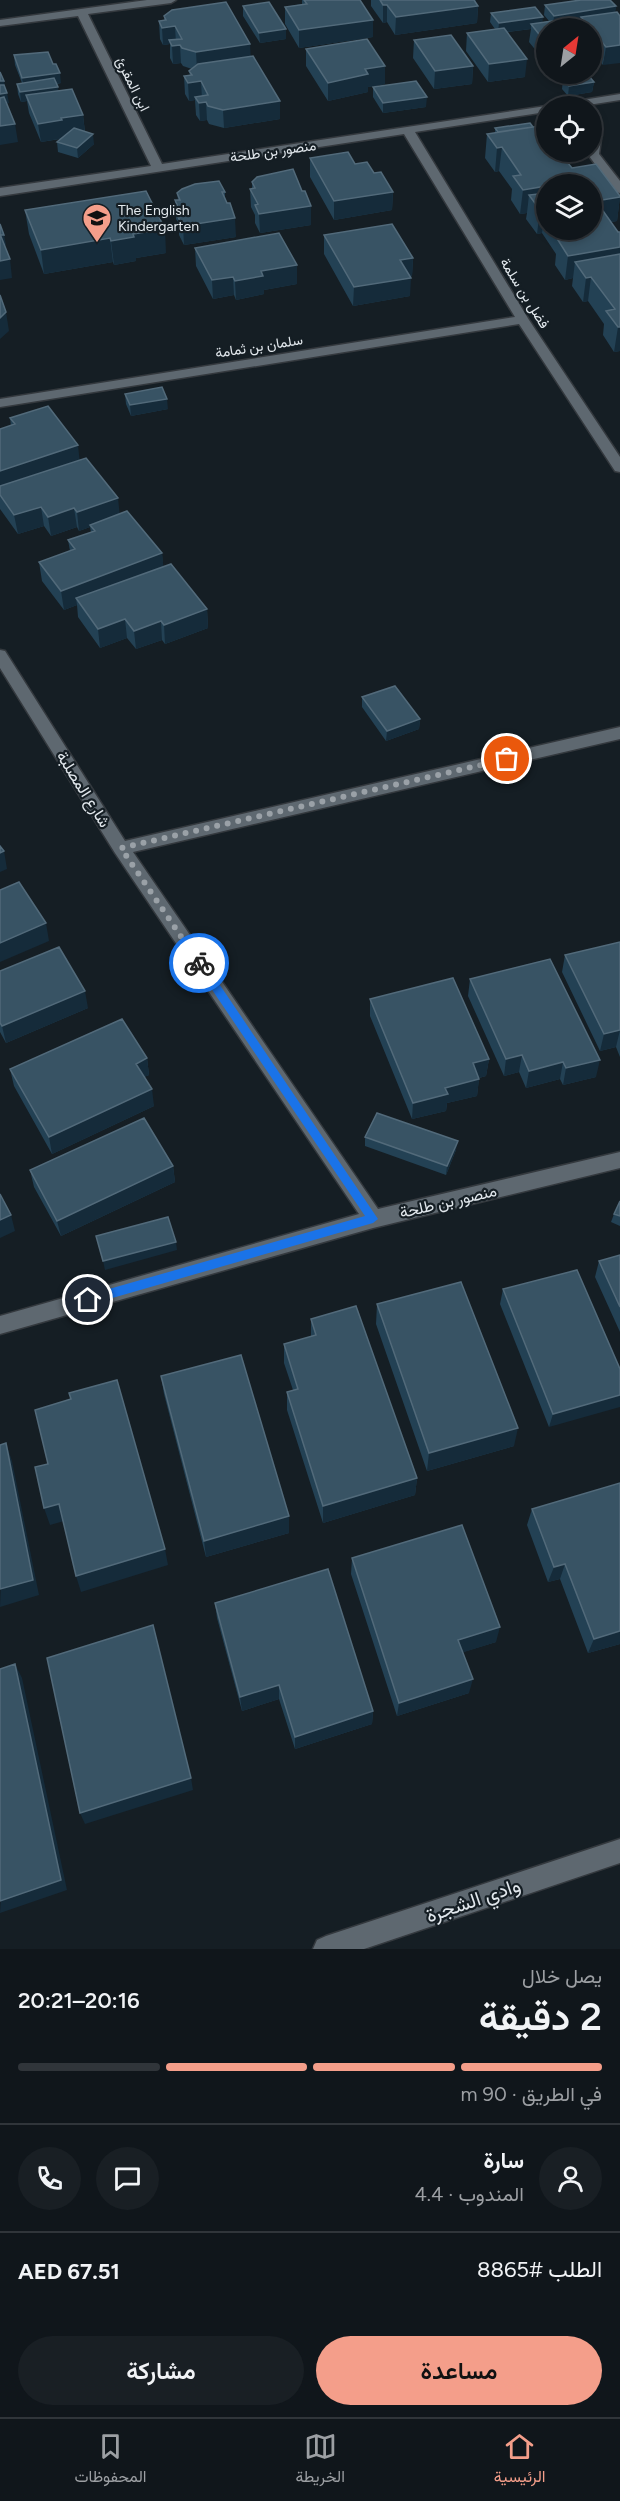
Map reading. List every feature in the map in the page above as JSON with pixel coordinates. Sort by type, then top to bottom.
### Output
[{"type":"street","points":[[0,16],[117,0]]},
{"type":"street","points":[[0,23],[171,0]]},
{"type":"street","name":"ابن المقرئ","points":[[81,12],[158,168]]},
{"type":"street","points":[[602,100],[620,97]]},
{"type":"street","name":"منصور بن طلحة","points":[[0,192],[536,111]]},
{"type":"street","name":"فضل بن سلمة","points":[[408,131],[523,320],[620,468]]},
{"type":"street","points":[[598,162],[620,189]]},
{"type":"street","name":"سلمان بن ثمامة","points":[[0,403],[523,320]]},
{"type":"street","name":"شارع المصلبة","points":[[0,655],[121,848],[373,1219]]},
{"type":"street","points":[[121,848],[620,733]]},
{"type":"street","name":"منصور بن طلحة","points":[[0,1325],[373,1219],[620,1160]]},
{"type":"street","name":"وادي الشجرة","points":[[326,1949],[620,1851]]},
{"type":"building","points":[[304,0],[360,0],[373,20],[299,30],[285,7],[307,4]]},
{"type":"building","points":[[380,0],[474,0],[478,6],[396,17]]},
{"type":"building","points":[[581,0],[610,0],[616,6],[554,16],[545,5]]},
{"type":"building","points":[[226,2],[250,44],[196,52],[182,48],[180,45],[172,46],[169,40],[182,39],[175,26],[162,28],[159,21],[166,20],[164,16],[172,10]]},
{"type":"building","points":[[269,2],[286,29],[259,33],[243,6]]},
{"type":"building","points":[[535,7],[543,17],[499,23],[491,13]]},
{"type":"building","points":[[617,12],[620,16],[620,45],[606,47],[602,42],[602,18],[581,17]]},
{"type":"building","points":[[504,28],[527,59],[489,64],[467,33]]},
{"type":"building","points":[[451,35],[473,66],[435,71],[414,40]]},
{"type":"building","points":[[367,39],[385,66],[365,69],[368,74],[328,83],[306,49]]},
{"type":"building","points":[[48,52],[60,73],[22,78],[14,55]]},
{"type":"building","points":[[253,56],[280,101],[223,110],[208,106],[206,102],[199,103],[195,97],[208,95],[201,81],[188,83],[184,76],[192,75],[189,71],[198,64]]},
{"type":"building","points":[[54,78],[58,87],[20,92],[17,84]]},
{"type":"building","points":[[416,81],[427,97],[383,103],[373,87]]},
{"type":"building","points":[[0,85],[4,85],[7,93],[0,94]]},
{"type":"building","points":[[72,89],[83,115],[38,124],[26,95]]},
{"type":"building","points":[[4,97],[15,124],[0,126],[0,98]]},
{"type":"building","points":[[530,123],[533,127],[498,132],[495,128]]},
{"type":"building","points":[[536,127],[536,162],[567,162],[572,168],[596,164],[620,197],[602,200],[602,174],[536,174],[536,188],[523,190],[513,176],[521,175],[502,147],[497,148],[487,134]]},
{"type":"building","points":[[74,128],[93,134],[77,148],[57,142]]},
{"type":"building","points":[[348,152],[355,164],[367,162],[374,173],[381,172],[393,192],[334,201],[310,158]]},
{"type":"building","points":[[293,169],[311,206],[259,214],[255,205],[258,204],[250,189],[255,188],[252,182],[257,177]]},
{"type":"building","points":[[219,181],[235,218],[183,226],[178,217],[182,216],[175,200],[180,200],[177,193],[195,184]]},
{"type":"building","points":[[146,191],[165,229],[133,234],[134,237],[111,241],[110,238],[41,250],[25,210]]},
{"type":"building","points":[[536,194],[536,205],[529,195]]},
{"type":"building","points":[[602,209],[620,232],[620,247],[568,256],[558,240],[602,240]]},
{"type":"building","points":[[392,224],[413,258],[400,260],[411,278],[354,287],[324,235]]},
{"type":"building","points":[[279,233],[297,265],[261,271],[263,276],[235,281],[233,277],[212,280],[195,248]]},
{"type":"building","points":[[0,234],[10,259],[0,261]]},
{"type":"building","points":[[620,254],[620,327],[618,327],[606,311],[615,309],[591,277],[586,278],[575,262]]},
{"type":"building","points":[[0,295],[6,312],[0,318]]},
{"type":"building","points":[[162,387],[167,399],[130,405],[125,394]]},
{"type":"building","points":[[48,406],[78,445],[0,471],[0,429],[15,424],[10,418]]},
{"type":"building","points":[[86,458],[118,498],[77,512],[74,508],[48,517],[41,507],[14,515],[0,495],[0,486]]},
{"type":"building","points":[[127,511],[162,553],[61,591],[39,562],[75,549],[68,540],[95,531],[90,525]]},
{"type":"building","points":[[171,564],[207,609],[164,625],[161,621],[134,631],[125,619],[98,629],[76,598]]},
{"type":"building","points":[[395,686],[420,719],[387,731],[362,697]]},
{"type":"building","points":[[19,882],[46,923],[0,943],[0,890]]},
{"type":"building","points":[[620,942],[620,1030],[604,1034],[565,955]]},
{"type":"building","points":[[59,947],[85,991],[2,1026],[0,1023],[0,971]]},
{"type":"building","points":[[550,959],[600,1060],[566,1068],[563,1062],[529,1071],[522,1055],[506,1059],[470,979]]},
{"type":"building","points":[[453,978],[489,1059],[473,1063],[479,1079],[445,1088],[448,1094],[413,1103],[370,999]]},
{"type":"building","points":[[122,1019],[147,1058],[136,1064],[152,1089],[49,1137],[10,1069]]},
{"type":"building","points":[[377,1113],[458,1141],[447,1166],[365,1137]]},
{"type":"building","points":[[144,1118],[173,1166],[57,1221],[30,1170]]},
{"type":"building","points":[[0,1194],[11,1215],[0,1220]]},
{"type":"building","points":[[620,1201],[620,1216],[614,1214]]},
{"type":"building","points":[[168,1217],[176,1242],[103,1261],[96,1236]]},
{"type":"building","points":[[620,1255],[620,1307],[599,1261]]},
{"type":"building","points":[[577,1270],[620,1369],[620,1395],[553,1414],[503,1289]]},
{"type":"building","points":[[461,1282],[518,1428],[429,1453],[377,1304]]},
{"type":"building","points":[[356,1306],[417,1478],[323,1506],[287,1392],[298,1389],[284,1344],[316,1335],[311,1319]]},
{"type":"building","points":[[241,1355],[289,1516],[204,1541],[161,1376]]},
{"type":"building","points":[[117,1380],[165,1549],[76,1576],[59,1504],[44,1508],[35,1467],[48,1464],[35,1410],[71,1399],[69,1393]]},
{"type":"building","points":[[6,1443],[33,1580],[0,1589],[0,1445]]},
{"type":"building","points":[[620,1483],[620,1631],[594,1639],[565,1564],[554,1567],[532,1509]]},
{"type":"building","points":[[462,1525],[500,1627],[458,1640],[473,1679],[399,1703],[352,1558]]},
{"type":"building","points":[[328,1569],[373,1711],[295,1737],[279,1685],[240,1697],[215,1603]]},
{"type":"building","points":[[153,1625],[191,1778],[80,1813],[47,1658]]},
{"type":"building","points":[[15,1664],[61,1880],[0,1901],[0,1669]]},
{"type":"way so far","points":[[199,963],[121,848],[507,759]]},
{"type":"place","name":"The English Kindergarten","points":[[97,244]]},
{"type":"route","points":[[88,1300],[373,1219],[199,963]]}]
